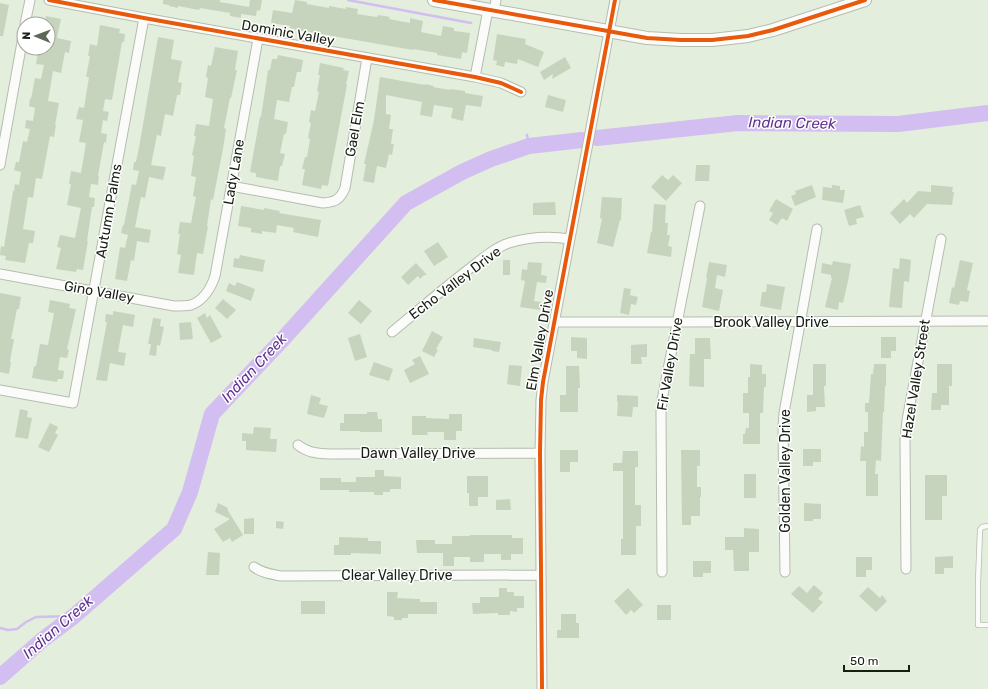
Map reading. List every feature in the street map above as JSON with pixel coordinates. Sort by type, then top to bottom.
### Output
[{"type":"street","points":[[27,16],[30,0]]},
{"type":"street","name":"Dominic Valley","points":[[49,0],[258,39],[475,77],[501,83],[521,92]]},
{"type":"street","points":[[434,0],[493,7],[647,38],[681,40],[712,40],[748,36],[774,30],[860,1]]},
{"type":"street","name":"Elm Valley Drive","points":[[542,689],[541,394],[615,0]]},
{"type":"street","points":[[475,77],[493,7]]},
{"type":"street","name":"Autumn Palms","points":[[0,390],[73,403],[144,18]]},
{"type":"street","name":"Lady Lane","points":[[198,301],[212,285],[215,276],[258,39]]},
{"type":"street","points":[[0,165],[20,56]]},
{"type":"street","name":"Gael Elm","points":[[231,186],[322,203],[331,202],[338,199],[345,188],[367,58]]},
{"type":"street","name":"Fir Valley Drive","points":[[662,572],[662,400],[678,322],[684,281],[700,206]]},
{"type":"street","name":"Golden Valley Drive","points":[[785,572],[784,413],[817,229]]},
{"type":"street","name":"Echo Valley Drive","points":[[392,332],[461,275],[489,254],[508,243],[546,237],[570,239]]},
{"type":"street","name":"Hazel Valley Street","points":[[906,569],[906,420],[941,239]]},
{"type":"street","name":"Gino Valley","points":[[0,274],[174,306],[191,305],[198,301]]},
{"type":"street","name":"Brook Valley Drive","points":[[555,322],[988,321]]},
{"type":"street","name":"Dawn Valley Drive","points":[[298,444],[304,450],[329,454],[540,453]]},
{"type":"street","name":"Clear Valley Drive","points":[[254,567],[267,573],[281,576],[541,575]]},
{"type":"lane","points":[[988,526],[982,527],[980,530],[978,625],[988,625]]},
{"type":"building","points":[[163,0],[220,0],[220,2],[249,7],[250,0],[262,0],[260,11],[257,10],[256,16],[241,14],[241,18],[230,16],[230,13],[200,8],[199,10],[169,6],[163,4]]},
{"type":"building","points":[[295,0],[329,8],[329,6],[346,9],[346,7],[358,9],[357,14],[390,17],[389,19],[410,23],[410,18],[423,21],[421,32],[441,36],[443,26],[454,28],[454,31],[470,33],[467,53],[462,52],[461,59],[437,55],[437,53],[298,30],[290,28],[290,26],[271,23],[273,10],[292,13]]},
{"type":"building","points":[[0,3],[9,5],[3,36],[0,36]]},
{"type":"building","points":[[56,18],[61,19],[57,38],[71,41],[69,53],[65,52],[61,73],[53,71],[48,101],[59,103],[56,125],[54,137],[50,136],[42,179],[36,178],[33,198],[28,197],[23,229],[35,231],[33,243],[29,243],[25,263],[5,260],[6,256],[0,254],[1,246],[4,247],[13,191],[15,184],[19,185],[21,172],[14,170],[16,162],[19,162],[23,141],[27,142],[30,129],[25,128],[26,120],[33,121],[35,108],[29,106],[30,98],[31,99],[35,78],[41,79],[44,65],[36,64],[38,56],[56,56]]},
{"type":"building","points":[[100,25],[120,29],[119,33],[125,34],[124,42],[122,42],[112,100],[105,99],[103,111],[109,112],[107,121],[103,120],[101,133],[107,134],[106,143],[104,142],[98,176],[98,185],[91,184],[89,197],[95,198],[94,207],[92,207],[83,270],[77,269],[76,272],[56,269],[61,248],[57,247],[60,235],[75,238],[81,208],[67,205],[71,184],[69,184],[71,171],[81,173],[86,143],[79,142],[83,120],[76,119],[79,107],[84,108],[89,77],[86,77],[90,56],[88,56],[90,44],[97,46]]},
{"type":"building","points":[[497,34],[526,39],[525,44],[544,52],[538,67],[518,59],[517,64],[505,62],[504,67],[496,65],[497,61],[493,60]]},
{"type":"building","points":[[158,37],[174,40],[171,59],[182,61],[178,82],[182,83],[180,95],[177,95],[173,116],[165,114],[161,136],[157,135],[151,165],[166,167],[163,180],[149,177],[145,198],[141,197],[135,227],[151,230],[149,243],[137,241],[134,261],[131,260],[127,281],[115,279],[120,247],[125,248],[128,235],[121,233],[132,184],[136,185],[139,171],[133,170],[134,162],[136,162],[140,142]]},
{"type":"building","points":[[215,47],[238,51],[235,70],[237,70],[224,128],[226,129],[223,149],[213,200],[211,199],[203,254],[197,253],[194,275],[178,273],[181,255],[177,254],[180,222],[191,223],[196,197],[193,196],[196,177],[191,176],[196,124],[209,126],[213,99],[205,97],[208,78],[206,77],[208,65],[211,66]]},
{"type":"building","points":[[278,55],[303,60],[301,72],[297,72],[294,87],[292,87],[289,102],[277,100],[274,119],[288,122],[280,153],[285,154],[282,166],[280,166],[278,181],[256,177],[256,173],[250,172],[261,117],[268,70],[270,70],[272,59],[277,59]]},
{"type":"building","points":[[565,57],[571,68],[552,79],[553,74],[544,80],[540,72]]},
{"type":"building","points":[[320,63],[344,68],[343,70],[349,71],[328,186],[322,185],[321,189],[302,185],[305,169],[302,169],[305,157],[307,157],[310,139],[308,138],[311,123],[309,122],[311,110],[315,111],[319,92],[317,91],[320,75],[318,75]]},
{"type":"building","points":[[380,77],[425,84],[450,90],[465,91],[465,93],[483,96],[481,107],[466,105],[463,121],[451,118],[453,108],[434,105],[432,117],[420,115],[422,102],[386,95],[386,114],[391,115],[389,129],[393,129],[391,144],[394,144],[392,155],[389,154],[386,168],[377,166],[374,183],[363,181],[366,164],[364,164],[374,120]]},
{"type":"building","points":[[548,95],[566,100],[563,112],[545,107]]},
{"type":"building","points":[[696,165],[710,165],[709,181],[695,181]]},
{"type":"building","points":[[662,175],[668,180],[673,175],[682,183],[666,201],[651,187]]},
{"type":"building","points":[[812,185],[816,197],[795,206],[791,196],[796,194],[795,191]]},
{"type":"building","points":[[832,185],[840,186],[840,190],[845,190],[843,203],[822,200],[823,187],[832,188]]},
{"type":"building","points":[[931,185],[953,187],[952,192],[954,192],[952,205],[927,204],[914,218],[910,214],[900,224],[890,213],[904,199],[907,203],[918,191],[931,192]]},
{"type":"building","points":[[602,197],[622,198],[621,220],[613,247],[597,243],[602,219],[600,218]]},
{"type":"building","points":[[776,199],[793,209],[787,221],[782,218],[777,225],[769,220],[773,213],[769,211]]},
{"type":"building","points":[[555,202],[556,215],[533,215],[533,203]]},
{"type":"building","points":[[654,204],[666,205],[665,223],[668,223],[667,235],[670,235],[668,246],[672,247],[671,257],[647,253],[652,232]]},
{"type":"building","points":[[860,205],[864,217],[856,219],[857,224],[849,226],[844,210]]},
{"type":"building","points":[[241,206],[264,210],[264,208],[280,211],[279,213],[321,220],[318,237],[293,232],[294,228],[277,225],[276,233],[262,231],[262,234],[251,232],[251,228],[238,226]]},
{"type":"building","points":[[438,242],[448,257],[434,266],[424,251]]},
{"type":"building","points":[[240,255],[265,260],[263,272],[233,267],[234,258],[239,259]]},
{"type":"building","points":[[900,258],[911,260],[909,282],[904,281],[902,308],[889,307],[893,268],[899,269]]},
{"type":"building","points":[[503,260],[510,260],[510,275],[503,275]]},
{"type":"building","points":[[960,260],[973,263],[967,290],[970,291],[968,302],[960,301],[959,305],[949,303]]},
{"type":"building","points":[[833,261],[851,264],[843,303],[839,302],[838,310],[825,307],[832,278],[831,275],[821,273],[822,263],[832,265]]},
{"type":"building","points":[[528,262],[542,263],[541,275],[547,276],[546,283],[537,282],[534,301],[541,302],[540,310],[520,307],[525,281],[521,280],[522,269],[527,270]]},
{"type":"building","points":[[709,262],[727,265],[725,277],[717,275],[715,288],[723,290],[719,311],[702,307]]},
{"type":"building","points":[[416,263],[427,275],[424,275],[420,279],[418,276],[408,285],[401,277]]},
{"type":"building","points":[[237,282],[255,289],[251,301],[226,291],[229,283],[235,286]]},
{"type":"building","points":[[767,284],[785,287],[781,310],[760,306],[762,292],[766,292]]},
{"type":"building","points":[[624,288],[631,289],[630,295],[638,297],[636,305],[631,304],[629,315],[620,313]]},
{"type":"building","points":[[0,293],[21,297],[11,339],[14,339],[9,374],[0,372]]},
{"type":"building","points":[[223,299],[236,310],[227,319],[215,308]]},
{"type":"building","points":[[50,300],[70,304],[69,308],[76,309],[67,349],[69,350],[67,358],[60,357],[58,370],[64,371],[63,379],[58,379],[57,382],[32,378],[40,344],[48,345],[54,313],[48,312]]},
{"type":"building","points":[[359,300],[372,311],[361,324],[348,313]]},
{"type":"building","points":[[113,311],[135,315],[133,327],[123,325],[118,352],[126,353],[124,366],[110,363],[107,381],[96,380],[107,322],[105,322],[106,314],[113,315]]},
{"type":"building","points":[[205,313],[207,318],[210,315],[222,337],[211,343],[197,318]]},
{"type":"building","points":[[153,318],[161,319],[160,326],[164,327],[160,346],[157,345],[156,356],[149,355],[151,344],[148,344]]},
{"type":"building","points":[[191,322],[193,339],[180,340],[179,323]]},
{"type":"building","points":[[432,331],[443,337],[436,349],[438,350],[434,357],[422,351]]},
{"type":"building","points":[[360,334],[367,357],[355,361],[348,338]]},
{"type":"building","points":[[571,337],[587,338],[587,359],[577,358],[577,351],[571,351]]},
{"type":"building","points":[[881,337],[896,337],[896,351],[891,351],[891,358],[881,358]]},
{"type":"building","points":[[474,338],[501,342],[499,352],[473,347]]},
{"type":"building","points":[[695,338],[710,338],[711,359],[704,359],[704,387],[689,386],[690,354],[695,354]]},
{"type":"building","points":[[647,344],[647,357],[641,357],[642,364],[631,364],[631,345]]},
{"type":"building","points":[[420,356],[429,374],[410,383],[404,370],[415,364],[412,360]]},
{"type":"building","points":[[374,362],[393,369],[389,381],[369,375]]},
{"type":"building","points":[[750,364],[762,365],[762,374],[766,374],[763,413],[760,413],[760,444],[743,444],[743,434],[745,434],[746,428],[749,428],[749,413],[743,413],[743,393],[748,393]]},
{"type":"building","points":[[813,364],[826,364],[826,386],[824,386],[825,407],[816,407],[816,411],[807,412],[807,395],[813,395]]},
{"type":"building","points":[[874,364],[886,364],[886,386],[883,412],[881,461],[876,460],[875,474],[878,474],[878,496],[866,496],[866,461],[860,461],[861,446],[864,447],[864,432],[868,432],[868,412],[865,412],[865,403],[869,403],[871,374],[873,374]]},
{"type":"building","points":[[937,364],[952,364],[952,386],[949,386],[949,405],[941,405],[941,410],[931,410],[932,393],[937,393]]},
{"type":"building","points":[[509,365],[522,366],[520,386],[507,384]]},
{"type":"building","points":[[566,366],[579,366],[580,388],[578,388],[578,412],[560,412],[560,395],[566,395]]},
{"type":"building","points":[[311,395],[321,398],[319,404],[328,406],[324,418],[307,414]]},
{"type":"building","points":[[617,395],[638,396],[638,407],[633,407],[632,417],[617,416]]},
{"type":"building","points":[[20,409],[28,411],[27,417],[32,418],[28,439],[15,437]]},
{"type":"building","points":[[367,412],[377,412],[378,419],[382,419],[382,432],[340,431],[340,423],[344,423],[344,414],[367,414]]},
{"type":"building","points":[[449,414],[462,414],[462,431],[456,431],[456,440],[444,440],[444,432],[427,432],[428,435],[412,435],[412,416],[449,419]]},
{"type":"building","points":[[50,423],[58,427],[55,433],[58,435],[49,452],[38,447]]},
{"type":"building","points":[[254,427],[271,428],[270,439],[277,439],[276,452],[246,450],[246,441],[242,441],[242,433],[253,434]]},
{"type":"building","points":[[803,449],[821,449],[821,462],[813,462],[813,466],[803,466]]},
{"type":"building","points":[[560,450],[578,450],[578,462],[570,462],[570,472],[560,472]]},
{"type":"building","points":[[681,450],[700,450],[700,466],[697,466],[697,487],[701,487],[700,516],[691,516],[691,525],[682,525]]},
{"type":"building","points":[[623,451],[638,451],[638,467],[635,467],[635,505],[641,505],[641,526],[636,526],[636,555],[621,555],[621,539],[623,539],[623,471],[613,471],[613,463],[622,463]]},
{"type":"building","points":[[375,470],[384,470],[384,476],[401,477],[401,489],[390,489],[390,492],[383,492],[383,495],[374,495],[374,492],[349,492],[349,490],[320,490],[320,478],[341,478],[341,482],[356,482],[356,477],[375,477]]},
{"type":"building","points":[[744,474],[756,474],[756,498],[744,498]]},
{"type":"building","points":[[925,475],[947,475],[947,496],[942,496],[942,520],[925,520]]},
{"type":"building","points":[[467,476],[488,476],[488,497],[478,497],[478,506],[469,506]]},
{"type":"building","points":[[510,499],[511,510],[496,510],[496,500]]},
{"type":"building","points":[[218,503],[228,508],[227,509],[243,535],[232,542],[230,538],[223,542],[214,529],[230,519],[215,512]]},
{"type":"building","points":[[804,503],[821,504],[821,519],[804,521]]},
{"type":"building","points":[[254,518],[254,534],[244,534],[244,519]]},
{"type":"building","points":[[276,521],[284,522],[283,529],[276,528]]},
{"type":"building","points":[[744,528],[759,529],[759,552],[749,552],[749,571],[734,571],[733,550],[725,550],[725,537],[744,537]]},
{"type":"building","points":[[512,535],[512,538],[523,538],[523,554],[511,554],[511,560],[501,560],[501,554],[484,554],[484,562],[470,562],[470,557],[454,557],[454,566],[443,566],[443,553],[417,553],[416,540],[435,540],[435,544],[452,544],[452,536]]},
{"type":"building","points":[[339,537],[368,538],[368,541],[381,541],[381,554],[351,553],[351,555],[334,555],[334,545],[339,545]]},
{"type":"building","points":[[208,552],[220,553],[219,575],[206,575]]},
{"type":"building","points":[[953,556],[953,568],[944,568],[944,574],[935,574],[935,557]]},
{"type":"building","points":[[856,557],[872,557],[872,570],[866,570],[866,577],[856,577]]},
{"type":"building","points":[[693,561],[711,561],[711,573],[703,573],[703,577],[693,577]]},
{"type":"building","points":[[814,585],[823,593],[818,599],[823,602],[813,613],[791,594],[799,586],[807,593]]},
{"type":"building","points":[[868,587],[880,598],[882,595],[887,601],[876,612],[859,596]]},
{"type":"building","points":[[499,588],[507,588],[507,592],[514,592],[514,596],[524,596],[524,608],[517,608],[517,612],[510,611],[510,615],[498,615],[498,613],[473,614],[472,603],[480,603],[480,597],[499,597]]},
{"type":"building","points":[[628,588],[643,605],[634,613],[631,610],[626,615],[614,601]]},
{"type":"building","points":[[387,592],[398,592],[397,598],[420,599],[420,602],[437,602],[437,614],[408,614],[408,618],[394,620],[394,617],[387,616]]},
{"type":"building","points":[[301,601],[325,601],[325,614],[301,614]]},
{"type":"building","points":[[657,605],[671,605],[671,620],[657,620]]},
{"type":"building","points":[[561,614],[576,614],[576,623],[579,623],[579,638],[557,638],[557,630],[561,630]]},
{"type":"waterway","points":[[348,0],[471,23]]},
{"type":"waterway","name":"Indian Creek","points":[[597,138],[738,123],[898,124],[988,113]]},
{"type":"waterway","points":[[527,135],[529,146]]},
{"type":"waterway","name":"Indian Creek","points":[[0,677],[41,641],[74,616],[174,529],[190,492],[212,414],[282,340],[406,203],[462,172],[491,159],[529,146],[582,140]]},
{"type":"waterway","points":[[0,628],[8,630],[17,629],[36,617],[74,616]]},
{"type":"cycle path","points":[[49,0],[475,77],[501,83],[521,92]]},
{"type":"cycle path","points":[[434,0],[647,38],[681,40],[712,40],[748,36],[773,30],[865,0]]},
{"type":"cycle path","points":[[542,689],[541,400],[543,382],[615,0]]}]
